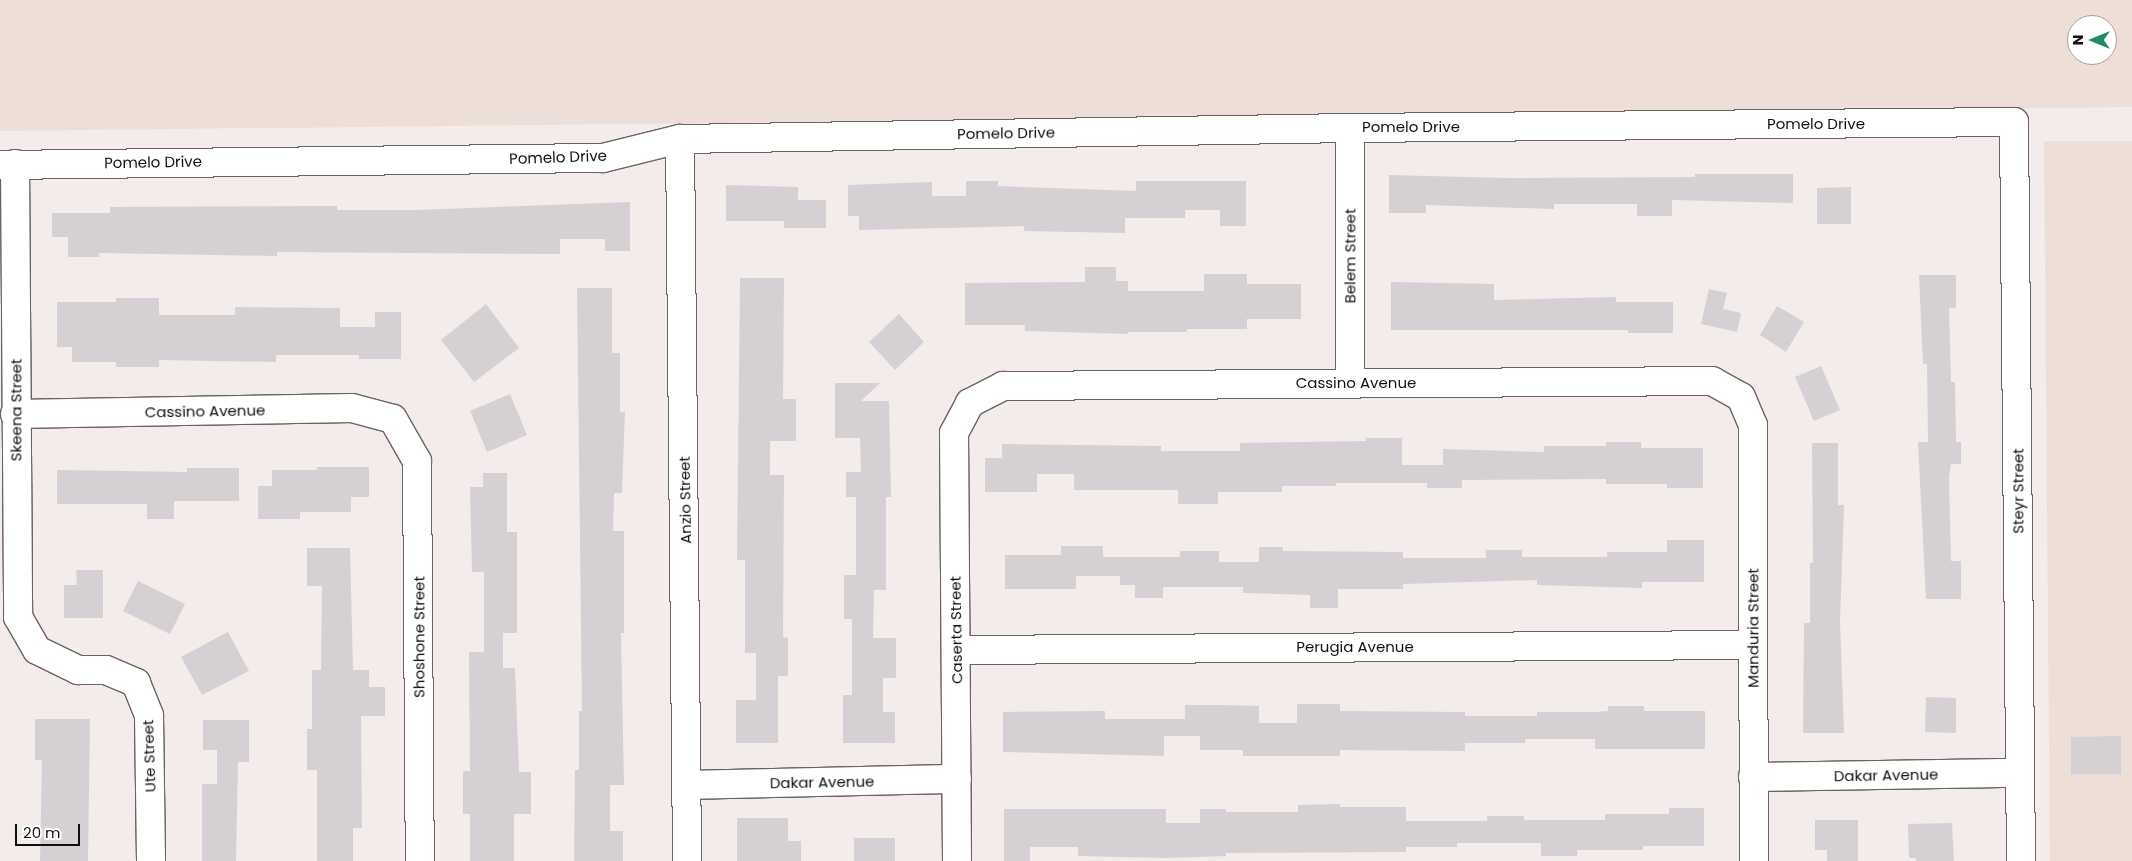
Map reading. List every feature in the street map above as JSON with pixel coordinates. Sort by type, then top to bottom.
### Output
[{"type":"street","name":"Pomelo Drive","points":[[8,165],[603,158],[680,139],[1350,128],[2014,122]]},
{"type":"street","name":"Steyr Street","points":[[2014,122],[2021,861]]},
{"type":"street","name":"Belem Street","points":[[1350,128],[1350,383]]},
{"type":"street","name":"Anzio Street","points":[[680,139],[688,785],[687,861]]},
{"type":"street","name":"Skeena Street","points":[[8,165],[18,617],[37,650],[78,670],[106,670],[136,683]]},
{"type":"street","name":"Cassino Avenue","points":[[970,403],[1003,386],[1350,383],[1712,381],[1742,397]]},
{"type":"street","name":"Manduria Street","points":[[1742,397],[1753,425],[1754,861]]},
{"type":"street","name":"Caserta Street","points":[[956,861],[954,433],[970,403]]},
{"type":"street","name":"Cassino Avenue","points":[[15,414],[352,408],[393,419]]},
{"type":"street","name":"Shoshone Street","points":[[393,419],[417,461],[420,861]]},
{"type":"street","name":"Perugia Avenue","points":[[956,650],[1753,645]]},
{"type":"street","name":"Ute Street","points":[[136,683],[150,716],[151,861]]},
{"type":"street","name":"Dakar Avenue","points":[[1753,777],[2020,773]]},
{"type":"street","name":"Dakar Avenue","points":[[688,785],[956,780]]},
{"type":"shaded area","points":[[0,0],[2132,0],[2132,107],[0,131]]},
{"type":"shaded area","points":[[2044,141],[2132,141],[2132,861],[2050,861]]},
{"type":"building","points":[[1695,174],[1793,174],[1793,203],[1672,200],[1672,216],[1637,216],[1637,204],[1554,204],[1554,209],[1426,205],[1426,213],[1389,213],[1389,175],[1506,178],[1695,177]]},
{"type":"building","points":[[966,181],[998,181],[998,186],[1136,191],[1136,181],[1246,181],[1246,226],[1220,226],[1220,210],[1185,210],[1185,218],[1125,218],[1125,233],[1024,231],[1024,226],[859,230],[859,216],[848,216],[848,185],[932,182],[932,196],[966,196]]},
{"type":"building","points":[[726,185],[798,187],[798,200],[826,200],[826,228],[784,228],[784,221],[726,221]]},
{"type":"building","points":[[1851,187],[1851,224],[1817,224],[1817,188]]},
{"type":"building","points":[[630,202],[630,251],[605,251],[605,239],[560,239],[560,254],[277,252],[277,256],[99,253],[99,257],[68,257],[68,237],[52,237],[52,213],[110,213],[110,207],[337,206],[337,210],[416,210]]},
{"type":"building","points":[[1085,267],[1116,267],[1116,281],[1128,281],[1128,291],[1204,291],[1204,274],[1247,274],[1247,284],[1301,284],[1301,319],[1247,319],[1247,329],[1187,329],[1187,332],[1128,332],[1128,334],[1025,331],[1025,325],[965,325],[965,283],[1085,282]]},
{"type":"building","points":[[1919,275],[1956,275],[1956,308],[1949,308],[1951,382],[1955,382],[1956,442],[1961,442],[1961,464],[1951,464],[1949,477],[1951,561],[1961,561],[1961,599],[1926,599],[1918,442],[1928,442],[1927,364],[1923,364]]},
{"type":"building","points":[[740,278],[784,278],[783,399],[796,399],[796,441],[770,441],[770,475],[784,475],[783,637],[788,638],[788,676],[778,676],[778,743],[736,743],[736,700],[756,700],[756,653],[745,653],[745,560],[737,560]]},
{"type":"building","points":[[1391,282],[1494,284],[1494,300],[1616,297],[1616,302],[1673,302],[1673,333],[1628,333],[1628,330],[1391,330]]},
{"type":"building","points":[[577,288],[612,288],[612,353],[620,353],[620,412],[625,412],[622,493],[614,493],[613,531],[624,531],[624,633],[621,633],[624,785],[610,785],[610,831],[623,831],[623,861],[574,861],[575,770],[579,770],[579,711],[582,711]]},
{"type":"building","points":[[1709,289],[1727,293],[1723,309],[1741,313],[1737,332],[1701,324]]},
{"type":"building","points":[[116,298],[159,298],[159,315],[235,315],[235,307],[340,308],[340,327],[375,327],[375,312],[401,312],[401,359],[359,359],[359,355],[276,355],[276,362],[159,360],[159,367],[116,367],[116,362],[72,362],[72,347],[57,347],[57,302],[116,302]]},
{"type":"building","points":[[486,304],[519,348],[474,382],[441,340]]},
{"type":"building","points":[[1777,306],[1804,322],[1786,352],[1760,335]]},
{"type":"building","points":[[899,314],[924,342],[895,370],[869,342]]},
{"type":"building","points":[[1821,366],[1840,410],[1814,421],[1795,377]]},
{"type":"building","points":[[835,383],[880,383],[861,401],[889,401],[891,497],[886,497],[886,590],[874,590],[873,638],[896,638],[896,678],[883,678],[883,712],[895,712],[895,743],[843,743],[843,695],[852,695],[852,619],[844,619],[844,575],[856,575],[856,497],[846,497],[846,472],[861,472],[860,438],[835,438]]},
{"type":"building","points":[[510,394],[527,435],[487,452],[470,411]]},
{"type":"building","points":[[1366,438],[1402,438],[1402,465],[1443,465],[1443,449],[1544,452],[1544,446],[1606,446],[1606,442],[1641,442],[1641,448],[1703,448],[1703,488],[1667,488],[1667,484],[1606,484],[1606,479],[1462,480],[1462,488],[1427,488],[1427,483],[1336,483],[1336,486],[1282,486],[1282,492],[1218,492],[1218,504],[1178,504],[1178,490],[1074,490],[1074,474],[1037,474],[1037,492],[985,492],[985,458],[1002,458],[1002,444],[1161,446],[1161,451],[1240,451],[1240,443],[1366,441]]},
{"type":"building","points":[[1812,443],[1838,443],[1838,505],[1844,505],[1840,623],[1844,733],[1803,733],[1804,623],[1810,623],[1810,563],[1813,563]]},
{"type":"building","points":[[317,467],[369,467],[369,497],[351,497],[351,512],[300,512],[300,519],[258,519],[258,486],[272,486],[272,470],[317,470]]},
{"type":"building","points":[[187,468],[239,468],[239,501],[174,501],[174,519],[147,519],[147,504],[57,504],[57,470],[187,472]]},
{"type":"building","points":[[483,473],[507,473],[507,532],[517,532],[517,633],[503,633],[503,668],[515,668],[519,772],[531,772],[531,814],[514,814],[514,861],[470,861],[470,814],[463,814],[463,771],[470,771],[469,652],[484,652],[484,572],[472,572],[470,487],[483,487]]},
{"type":"building","points":[[1667,540],[1704,540],[1704,582],[1642,582],[1642,588],[1537,585],[1537,580],[1403,584],[1403,589],[1338,589],[1338,608],[1310,608],[1310,595],[1243,593],[1243,587],[1163,587],[1163,598],[1135,598],[1135,585],[1120,585],[1120,576],[1076,576],[1076,589],[1005,589],[1005,555],[1061,555],[1061,546],[1103,546],[1103,557],[1180,557],[1180,551],[1219,551],[1219,562],[1259,562],[1259,547],[1283,547],[1283,551],[1403,552],[1403,558],[1486,558],[1486,550],[1522,550],[1522,557],[1607,557],[1607,552],[1667,552]]},
{"type":"building","points":[[307,548],[350,548],[353,670],[369,670],[369,687],[385,687],[385,716],[361,716],[362,828],[353,828],[353,861],[317,861],[317,770],[307,770],[307,729],[312,729],[312,670],[321,670],[322,586],[307,586]]},
{"type":"building","points":[[76,570],[103,570],[103,618],[64,618],[64,585],[77,585]]},
{"type":"building","points":[[138,581],[185,604],[170,634],[123,611]]},
{"type":"building","points":[[228,632],[249,671],[202,695],[181,657]]},
{"type":"building","points":[[1926,697],[1956,698],[1956,733],[1925,732]]},
{"type":"building","points":[[1297,704],[1340,704],[1340,711],[1465,712],[1465,716],[1537,716],[1537,712],[1595,712],[1608,711],[1608,706],[1644,706],[1644,711],[1705,711],[1705,749],[1595,749],[1595,739],[1525,739],[1525,743],[1465,743],[1465,751],[1340,750],[1340,756],[1243,756],[1243,750],[1200,750],[1200,736],[1164,736],[1164,756],[1003,752],[1003,712],[1105,711],[1105,719],[1185,719],[1185,705],[1259,706],[1259,723],[1297,723]]},
{"type":"building","points":[[35,719],[90,719],[88,861],[40,861],[42,760],[35,760]]},
{"type":"building","points":[[203,720],[249,720],[249,762],[238,762],[236,861],[202,861],[202,784],[217,784],[217,750],[203,750]]},
{"type":"building","points":[[2121,736],[2121,774],[2071,774],[2071,737]]},
{"type":"building","points":[[1340,804],[1340,807],[1406,807],[1406,821],[1487,821],[1487,816],[1524,816],[1524,820],[1605,820],[1605,814],[1669,814],[1669,808],[1704,808],[1704,846],[1643,846],[1643,850],[1577,850],[1577,856],[1541,856],[1541,843],[1457,843],[1457,847],[1406,847],[1406,852],[1226,853],[1226,856],[1166,858],[1078,856],[1078,847],[1030,847],[1030,861],[1004,861],[1004,809],[1166,809],[1166,823],[1200,823],[1200,809],[1226,809],[1226,812],[1298,812],[1298,805]]},
{"type":"building","points":[[737,818],[788,818],[788,841],[801,841],[801,861],[737,861]]},
{"type":"building","points":[[1815,820],[1858,820],[1858,861],[1827,861],[1827,850],[1815,850]]},
{"type":"building","points":[[1952,823],[1954,861],[1916,861],[1916,858],[1909,858],[1908,824]]},
{"type":"building","points":[[854,838],[895,838],[895,861],[854,861]]}]
